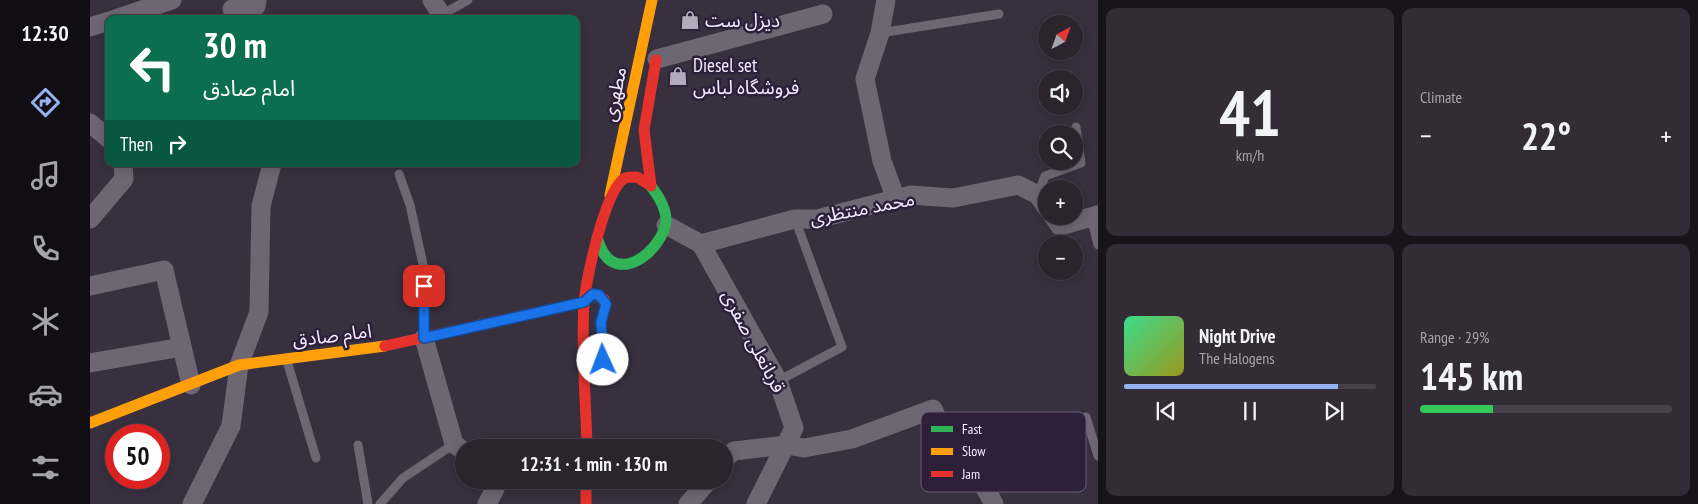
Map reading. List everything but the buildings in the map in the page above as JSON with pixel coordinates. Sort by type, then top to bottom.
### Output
[{"type":"main road","name":"مطهری","points":[[610,195],[652,0]]},
{"type":"main road","name":"مطهری","points":[[651,186],[644,130],[658,51]]},
{"type":"main road","points":[[587,439],[584,302],[597,238],[610,195],[620,182],[631,176],[641,178],[651,186],[666,212],[666,225],[648,252],[635,262],[616,269],[600,251],[597,238]]},
{"type":"main road","name":"امام صادق","points":[[90,423],[239,365],[393,345],[584,302],[593,294],[604,299],[605,309],[611,289]]},
{"type":"main road","points":[[586,489],[586,504]]},
{"type":"street","points":[[127,15],[172,0]]},
{"type":"street","points":[[231,9],[256,6],[257,0]]},
{"type":"street","points":[[886,0],[880,33],[865,79],[882,161],[896,199]]},
{"type":"street","points":[[658,51],[823,14]]},
{"type":"street","points":[[90,27],[105,22]]},
{"type":"street","points":[[90,123],[105,136]]},
{"type":"street","points":[[90,219],[124,179],[123,167]]},
{"type":"street","points":[[192,504],[231,426],[239,365],[259,312],[261,206],[271,167]]},
{"type":"street","name":"محمد منتظری","points":[[701,244],[795,219],[817,219],[911,195],[952,198],[1018,185],[1038,198]]},
{"type":"street","points":[[666,225],[701,244]]},
{"type":"street","name":"قربانعلی صفری","points":[[701,244],[778,380],[794,428],[756,504]]},
{"type":"street","points":[[90,286],[164,270],[191,385]]},
{"type":"street","points":[[424,338],[456,439]]},
{"type":"street","points":[[90,363],[182,347]]},
{"type":"street","points":[[733,452],[786,445],[804,448],[852,439],[921,413]]},
{"type":"street","points":[[487,504],[495,489]]},
{"type":"street","points":[[688,504],[700,489]]},
{"type":"street","points":[[987,492],[994,504]]},
{"type":"lane","points":[[440,11],[468,0]]},
{"type":"lane","points":[[880,33],[999,14]]},
{"type":"lane","points":[[1045,180],[1045,176],[1061,170]]},
{"type":"lane","points":[[399,174],[410,205],[424,269],[424,338]]},
{"type":"lane","points":[[1094,216],[1098,245]]},
{"type":"lane","points":[[778,380],[842,348],[795,219]]},
{"type":"lane","points":[[286,358],[316,458]]},
{"type":"lane","points":[[1086,417],[1098,456]]},
{"type":"lane","points":[[358,445],[368,504]]},
{"type":"lane","points":[[380,504],[403,478],[455,449]]},
{"type":"traffic: fast","points":[[597,238],[606,256],[611,261],[620,264],[629,264],[647,254],[660,238],[666,220],[661,202],[650,185]]},
{"type":"traffic: slow","points":[[610,195],[652,0]]},
{"type":"traffic: slow","points":[[90,423],[239,365],[385,346]]},
{"type":"traffic: jam","points":[[651,186],[644,130],[656,60]]},
{"type":"traffic: jam","points":[[587,439],[583,321],[584,303],[593,256],[610,199],[618,186],[625,178],[634,177],[650,185]]},
{"type":"traffic: jam","points":[[385,346],[584,302],[593,294],[604,299],[606,304]]},
{"type":"traffic: jam","points":[[586,489],[586,504]]},
{"type":"place","name":"دیزل ست","points":[[690,20]]},
{"type":"place","name":"Diesel set فروشگاه لباس","points":[[678,76]]},
{"type":"route","points":[[424,286],[424,338],[502,322],[584,302],[593,294],[599,295],[606,304],[601,322],[603,360]]}]
